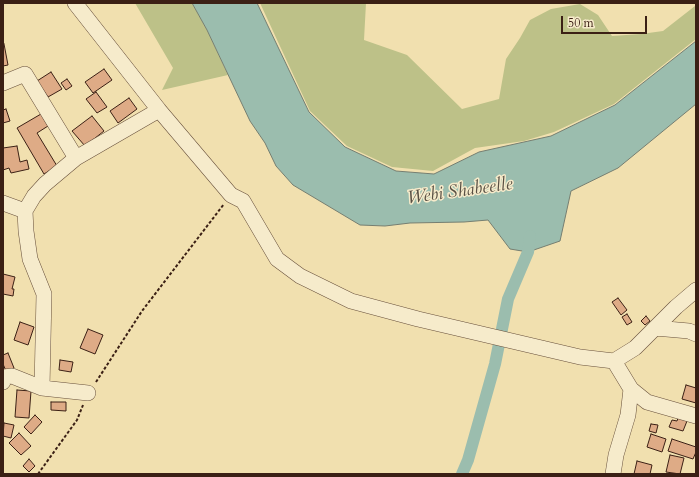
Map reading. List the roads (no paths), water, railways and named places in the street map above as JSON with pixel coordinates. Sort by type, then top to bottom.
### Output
[{"type":"street","points":[[75,3],[159,110],[231,195],[243,201],[277,259],[300,276],[351,301],[418,319],[580,357],[614,361],[635,348],[676,307],[696,290]]},
{"type":"street","points":[[3,83],[25,74],[76,158]]},
{"type":"street","points":[[42,388],[44,294],[30,259],[25,211],[34,196],[45,184],[76,158],[159,110]]},
{"type":"street","points":[[3,203],[25,211]]},
{"type":"street","points":[[655,328],[689,331],[696,334]]},
{"type":"street","points":[[614,361],[632,389],[647,402],[696,416]]},
{"type":"street","points":[[3,382],[4,377],[12,376],[42,388],[88,394]]},
{"type":"street","points":[[613,474],[616,455],[628,414],[632,389]]},
{"type":"water","name":"Webi Shabeelle","points":[[192,3],[257,3],[309,112],[345,147],[396,171],[434,174],[479,152],[551,136],[615,105],[696,41],[696,104],[618,168],[571,191],[560,241],[528,252],[510,249],[488,220],[410,223],[385,226],[360,225],[293,185],[276,166],[265,143],[250,121],[207,30]]},
{"type":"waterway","points":[[462,474],[468,460],[495,364],[508,299],[528,252],[530,236]]}]
